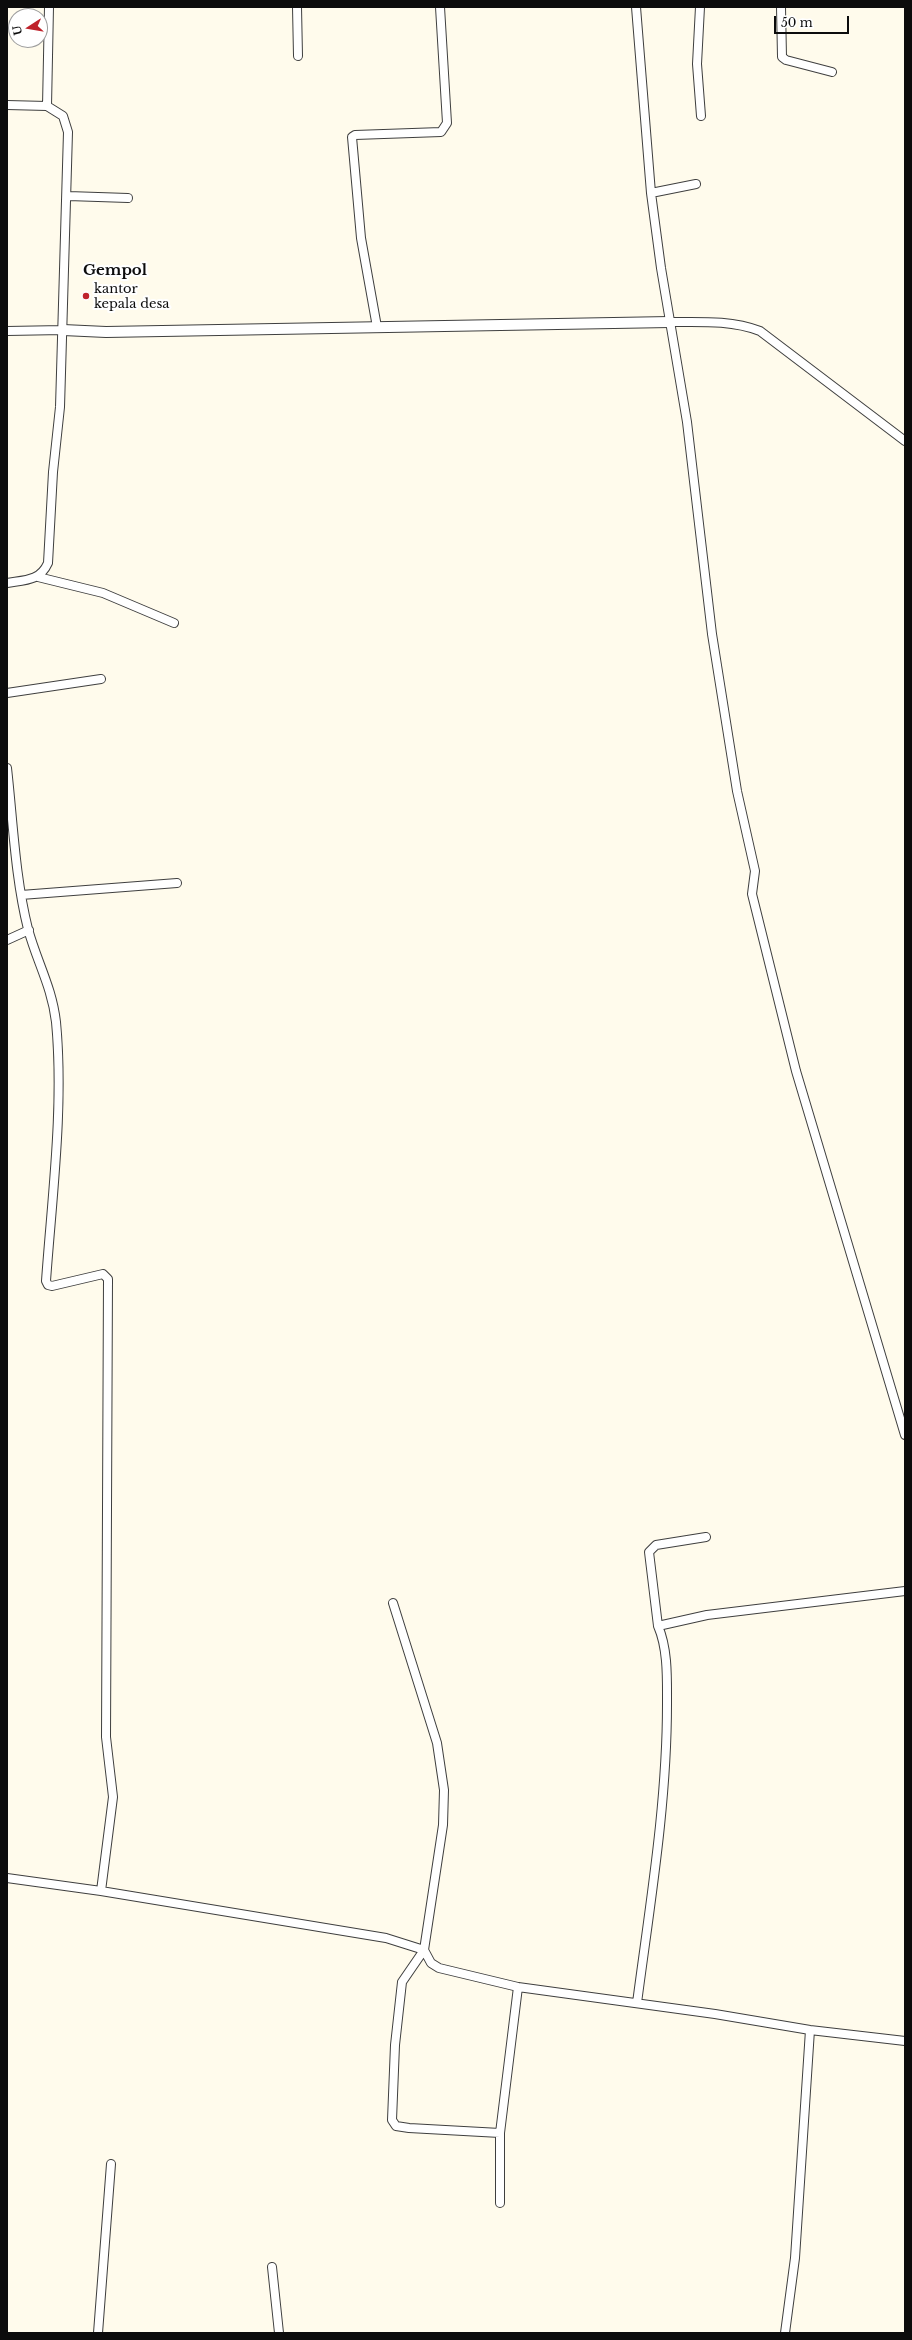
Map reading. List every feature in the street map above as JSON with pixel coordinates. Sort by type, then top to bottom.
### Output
[{"type":"street","points":[[47,106],[49,7]]},
{"type":"street","points":[[297,7],[298,56]]},
{"type":"street","points":[[377,327],[362,238],[352,137],[359,135],[441,132],[445,127],[447,123],[440,7]]},
{"type":"street","points":[[636,7],[651,193],[670,322],[687,422],[712,634],[737,791],[755,871],[752,894],[796,1071],[905,1435]]},
{"type":"street","points":[[700,7],[697,64],[701,116]]},
{"type":"street","points":[[781,7],[782,57],[786,60],[832,72]]},
{"type":"street","points":[[7,105],[47,106],[62,116],[68,132],[68,196],[60,408],[53,472],[48,563],[44,572],[38,577]]},
{"type":"street","points":[[651,193],[696,184]]},
{"type":"street","points":[[68,196],[128,198]]},
{"type":"street","points":[[7,331],[63,330],[106,332],[670,322],[727,323],[744,325],[760,331],[905,441]]},
{"type":"street","points":[[7,583],[38,577],[103,593],[174,623]]},
{"type":"street","points":[[7,693],[101,679]]},
{"type":"street","points":[[7,768],[21,894],[29,930],[50,986],[56,1022],[57,1128],[46,1281],[52,1286],[103,1274],[108,1279],[106,1737],[113,1797],[101,1891]]},
{"type":"street","points":[[21,894],[177,883]]},
{"type":"street","points":[[7,940],[29,930]]},
{"type":"street","points":[[637,2003],[665,1783],[667,1673],[663,1637],[658,1626],[649,1552],[656,1545],[706,1537]]},
{"type":"street","points":[[658,1626],[707,1615],[905,1591]]},
{"type":"street","points":[[393,1602],[437,1743],[444,1790],[443,1825],[424,1950],[402,1982],[395,2045],[393,2124],[396,2126],[409,2128],[500,2133]]},
{"type":"street","points":[[7,1878],[101,1891],[386,1938],[424,1950],[431,1963],[439,1968],[518,1987],[637,2003],[810,2030],[905,2041]]},
{"type":"street","points":[[500,2202],[500,2133],[518,1987]]},
{"type":"street","points":[[785,2333],[795,2258],[810,2030]]},
{"type":"street","points":[[98,2333],[111,2164]]},
{"type":"street","points":[[272,2267],[279,2333]]},
{"type":"place","name":"kantor kepala desa","points":[[86,296]]},
{"type":"district","name":"Gempol","points":[[115,271]]}]
